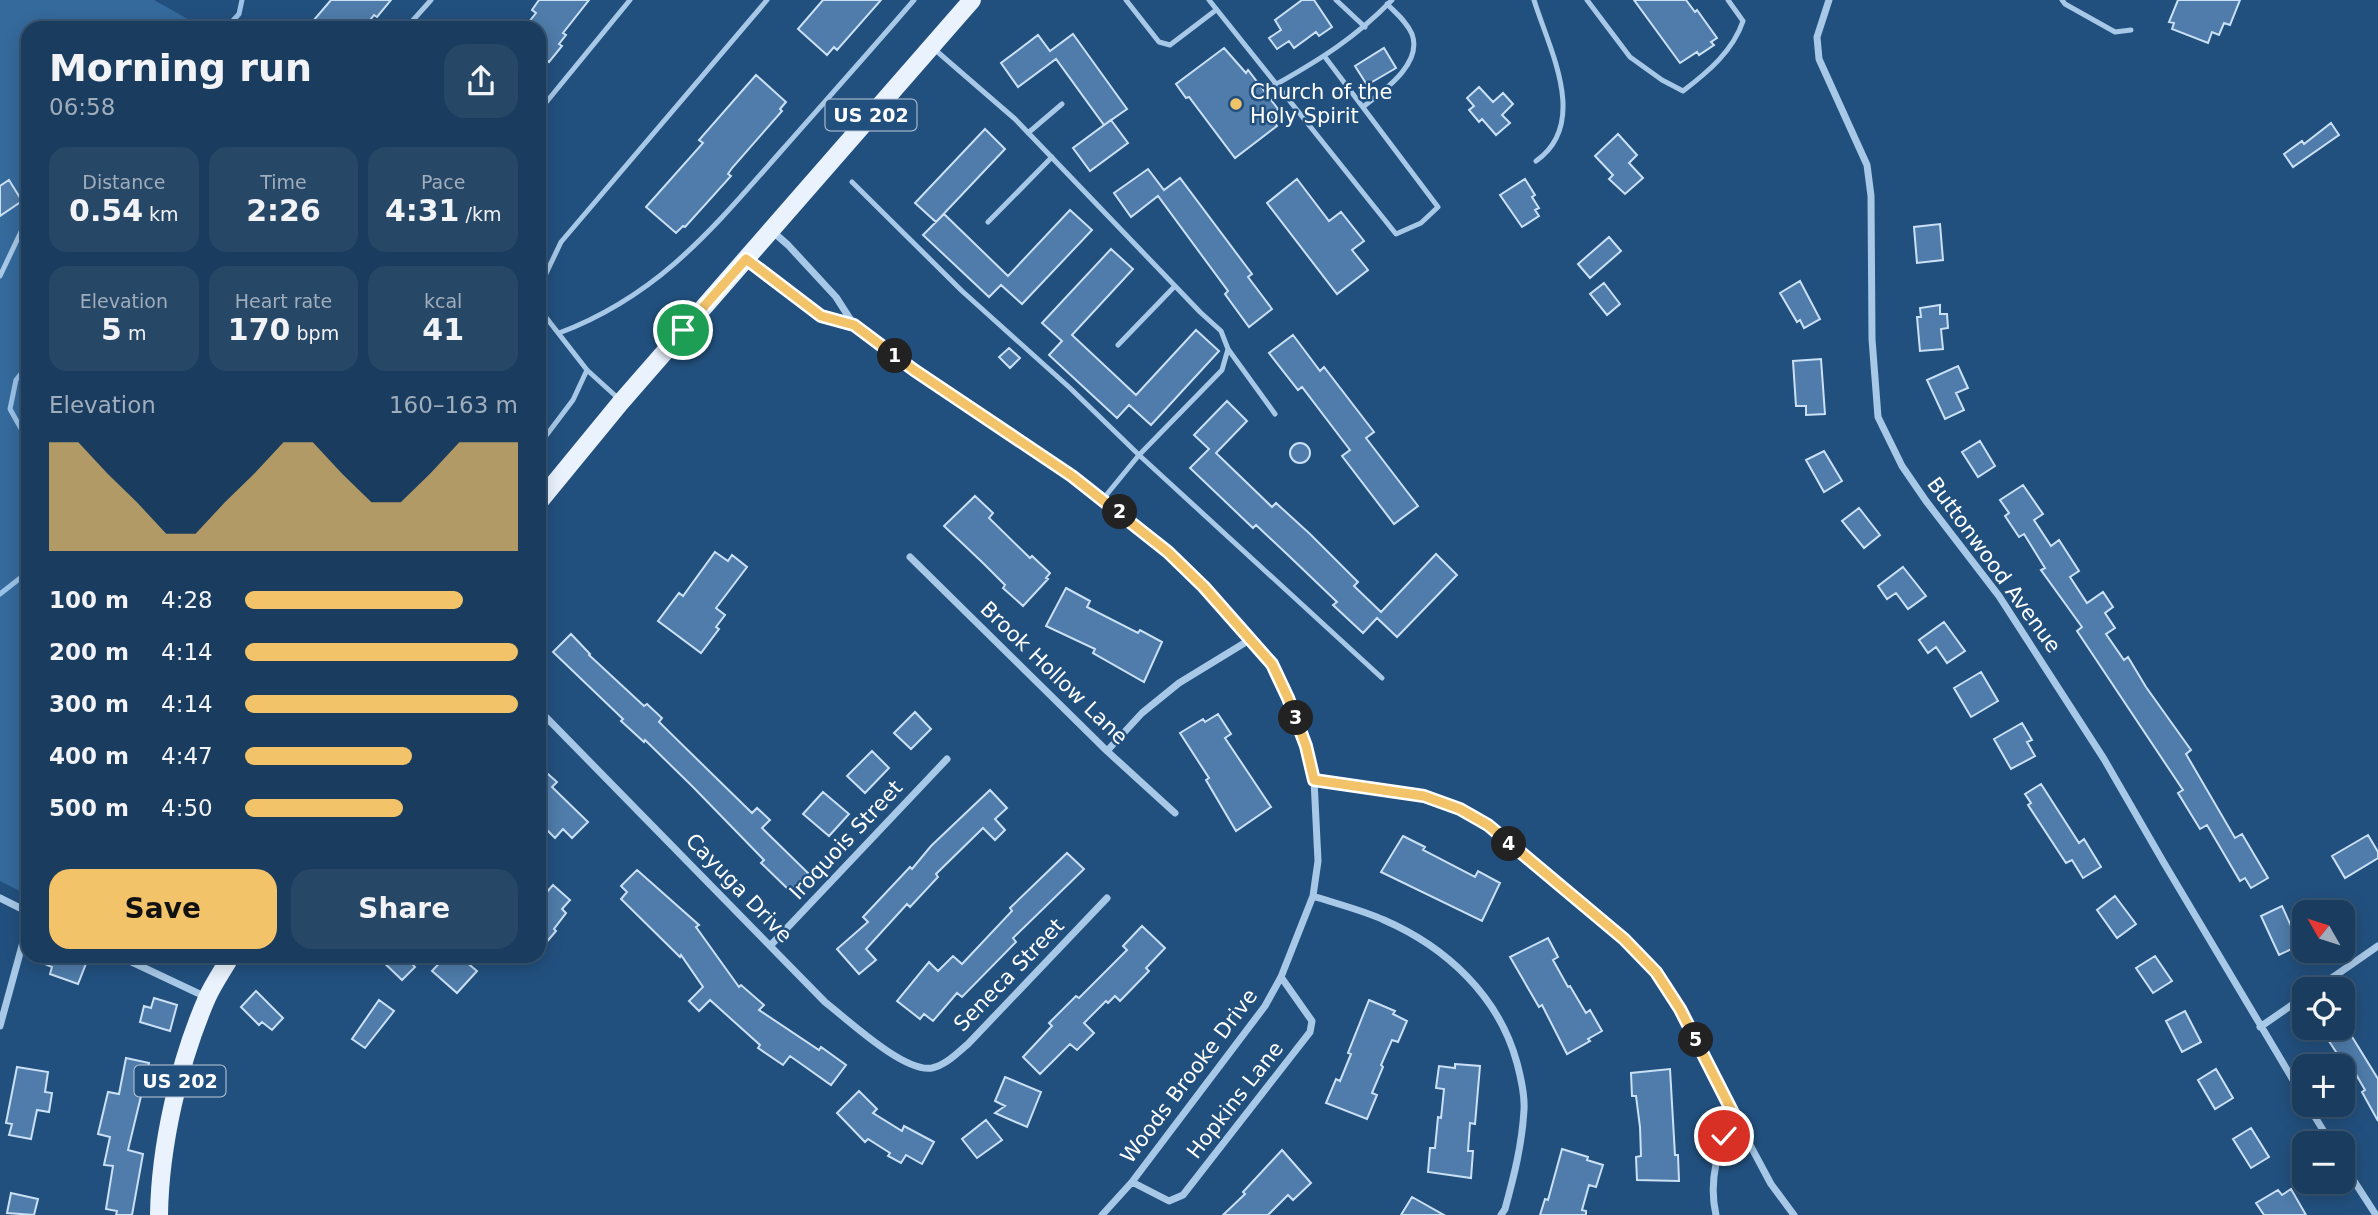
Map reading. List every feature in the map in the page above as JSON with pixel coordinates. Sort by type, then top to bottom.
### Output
[{"type":"main road","name":"US 202","points":[[546,493],[621,401],[972,0]]},
{"type":"main road","name":"US 202","points":[[159,1215],[160,1179],[166,1142],[189,1050],[207,998],[226,963]]},
{"type":"street","name":"Buttonwood Avenue","points":[[1829,0],[1817,37],[1819,59],[1867,165],[1871,196],[1872,339],[1878,417],[1902,466],[1999,596],[2104,759],[2292,1079]]},
{"type":"street","name":"Woods Brooke Drive","points":[[771,230],[836,297],[854,325],[914,370],[1103,499],[1168,552],[1204,587],[1272,664],[1306,746],[1314,780],[1318,861],[1313,896],[1281,977],[1265,1006],[1132,1182],[1102,1215]]},
{"type":"street","name":"Woods Brooke Drive","points":[[746,259],[821,316],[854,325]]},
{"type":"street","name":"Brook Hollow Lane","points":[[910,557],[1107,751],[1175,813]]},
{"type":"street","points":[[1107,751],[1142,713],[1179,683],[1251,639]]},
{"type":"street","name":"Cayuga Drive","points":[[546,717],[825,1002],[914,1066],[930,1068]]},
{"type":"street","name":"Iroquois Street","points":[[770,946],[947,759]]},
{"type":"street","points":[[1314,780],[1424,796],[1460,809],[1488,825],[1624,939],[1656,972],[1680,1009],[1771,1184],[1794,1215]]},
{"type":"street","points":[[1313,896],[1384,919],[1424,941],[1454,963],[1497,1011],[1511,1042],[1520,1076],[1524,1107],[1519,1157],[1501,1215]]},
{"type":"street","points":[[0,898],[21,908]]},
{"type":"street","name":"Seneca Street","points":[[930,1068],[945,1063],[968,1044],[1107,898]]},
{"type":"street","points":[[2333,977],[2378,946]]},
{"type":"street","points":[[0,1026],[21,950]]},
{"type":"street","points":[[134,963],[207,998]]},
{"type":"street","name":"Hopkins Lane","points":[[1132,1182],[1169,1201],[1183,1195],[1310,1032],[1311,1021],[1281,977]]},
{"type":"street","points":[[2260,1027],[2292,1005]]},
{"type":"street","points":[[1716,1215],[1712,1193],[1714,1169],[1734,1115]]},
{"type":"street","points":[[2355,1183],[2376,1215]]},
{"type":"lane","points":[[412,21],[431,0]]},
{"type":"lane","points":[[546,102],[630,0]]},
{"type":"lane","points":[[546,274],[562,242],[767,0]]},
{"type":"lane","points":[[559,334],[585,324],[647,288],[700,243],[914,0]]},
{"type":"lane","points":[[1126,0],[1159,42],[1170,45],[1216,9]]},
{"type":"lane","points":[[1209,0],[1396,234],[1421,223],[1438,207],[1325,57]]},
{"type":"lane","points":[[1336,0],[1365,27]]},
{"type":"lane","points":[[1534,0],[1554,60],[1563,99],[1563,118],[1558,134],[1548,152],[1536,161]]},
{"type":"lane","points":[[1587,0],[1630,57],[1683,91],[1705,74],[1737,40],[1743,21],[1728,0]]},
{"type":"lane","points":[[2062,0],[2115,32],[2131,30]]},
{"type":"lane","points":[[1275,85],[1325,57],[1365,27],[1390,2],[1412,35],[1413,52],[1395,79],[1363,107]]},
{"type":"lane","points":[[931,46],[1015,119],[1221,331],[1228,349],[1275,414]]},
{"type":"lane","points":[[1028,133],[1062,104]]},
{"type":"lane","points":[[988,222],[1052,157]]},
{"type":"lane","points":[[852,182],[962,291],[1382,678]]},
{"type":"lane","points":[[0,276],[21,232]]},
{"type":"lane","points":[[1118,345],[1175,286]]},
{"type":"lane","points":[[546,317],[587,370],[621,401]]},
{"type":"lane","points":[[1103,499],[1139,455],[1222,370],[1228,349]]},
{"type":"lane","points":[[546,436],[573,400],[587,370]]},
{"type":"shaded area","points":[[0,0],[154,0],[192,21],[21,21],[21,892],[0,881]]},
{"type":"building","points":[[331,0],[391,0],[377,17],[374,15],[369,21],[313,21]]},
{"type":"building","points":[[539,0],[589,0],[563,33],[566,35],[559,44],[562,46],[549,62],[546,60],[546,21],[530,21],[536,13],[532,10]]},
{"type":"building","points":[[823,0],[881,0],[837,50],[834,47],[827,55],[798,29]]},
{"type":"building","points":[[1302,0],[1314,0],[1332,27],[1319,36],[1316,32],[1294,48],[1289,41],[1277,49],[1269,38],[1281,30],[1275,20]]},
{"type":"building","points":[[1634,0],[1686,0],[1695,12],[1697,10],[1717,38],[1711,42],[1714,45],[1680,63]]},
{"type":"building","points":[[2178,0],[2240,0],[2230,25],[2224,23],[2219,35],[2212,32],[2208,43],[2172,29],[2174,23],[2169,22]]},
{"type":"building","points":[[1073,34],[1127,109],[1104,125],[1056,59],[1018,87],[1001,63],[1038,35],[1050,51]]},
{"type":"building","name":"Church of the Holy Spirit","points":[[1224,48],[1246,73],[1248,70],[1278,109],[1270,115],[1277,126],[1235,158],[1176,84]]},
{"type":"building","points":[[1384,48],[1396,68],[1367,85],[1355,66]]},
{"type":"building","points":[[756,75],[786,102],[780,109],[782,111],[732,168],[728,174],[731,176],[685,227],[676,233],[646,207],[703,143],[699,140]]},
{"type":"building","points":[[1479,87],[1493,102],[1503,93],[1513,104],[1502,115],[1510,123],[1496,135],[1482,119],[1479,122],[1469,110],[1474,106],[1467,98]]},
{"type":"building","points":[[1111,120],[1128,143],[1090,171],[1073,148]]},
{"type":"building","points":[[2331,123],[2339,135],[2293,167],[2284,154],[2302,141],[2304,144]]},
{"type":"building","points":[[985,129],[1005,149],[936,222],[915,203]]},
{"type":"building","points":[[1618,134],[1637,155],[1629,163],[1643,178],[1625,194],[1609,179],[1613,175],[1595,156]]},
{"type":"building","points":[[1148,169],[1164,190],[1180,178],[1252,274],[1248,277],[1272,309],[1249,327],[1225,294],[1228,291],[1158,196],[1131,217],[1114,193]]},
{"type":"building","points":[[1297,179],[1329,221],[1341,212],[1364,241],[1352,250],[1368,270],[1337,294],[1267,203]]},
{"type":"building","points":[[1525,179],[1535,195],[1532,197],[1539,208],[1535,210],[1539,216],[1522,227],[1500,195]]},
{"type":"building","points":[[9,180],[21,202],[0,216],[0,186]]},
{"type":"building","points":[[1070,210],[1092,230],[1022,304],[1001,285],[989,297],[923,235],[944,214],[1008,276]]},
{"type":"building","points":[[1940,224],[1943,260],[1917,263],[1914,227]]},
{"type":"building","points":[[1609,237],[1621,251],[1590,278],[1578,264]]},
{"type":"building","points":[[1111,249],[1133,269],[1072,335],[1136,395],[1196,330],[1219,351],[1151,425],[1129,405],[1117,418],[1049,355],[1062,341],[1042,323]]},
{"type":"building","points":[[1800,281],[1820,319],[1804,328],[1800,320],[1797,322],[1780,293]]},
{"type":"building","points":[[1604,283],[1620,304],[1607,315],[1590,294]]},
{"type":"building","points":[[1940,305],[1940,314],[1947,314],[1948,328],[1941,329],[1943,349],[1920,351],[1917,317],[1921,317],[1920,308]]},
{"type":"building","points":[[1293,335],[1320,371],[1324,367],[1374,432],[1366,438],[1418,506],[1394,524],[1342,456],[1350,450],[1302,387],[1298,390],[1269,353]]},
{"type":"building","points":[[1009,348],[1020,358],[1010,368],[999,357]]},
{"type":"building","points":[[1821,359],[1825,414],[1806,415],[1806,406],[1796,406],[1793,361]]},
{"type":"building","points":[[1958,366],[1968,388],[1956,393],[1964,410],[1945,419],[1927,380]]},
{"type":"building","points":[[1227,401],[1247,421],[1216,453],[1272,507],[1276,503],[1310,534],[1358,582],[1354,586],[1381,612],[1436,554],[1457,575],[1397,637],[1377,618],[1363,633],[1333,605],[1337,602],[1289,556],[1256,525],[1253,528],[1190,468],[1209,449],[1194,435]]},
{"type":"building","points":[[1980,441],[1995,466],[1978,477],[1962,452]]},
{"type":"building","points":[[1296,443],[1304,443],[1310,453],[1304,463],[1296,463],[1290,457],[1290,449]]},
{"type":"building","points":[[1824,451],[1842,481],[1824,492],[1806,460]]},
{"type":"building","points":[[2023,485],[2043,514],[2034,520],[2051,546],[2059,540],[2079,571],[2070,577],[2087,603],[2103,592],[2113,607],[2105,613],[2115,628],[2106,634],[2124,660],[2128,657],[2191,750],[2186,754],[2235,838],[2242,834],[2268,878],[2251,888],[2245,878],[2240,881],[2207,825],[2200,829],[2178,793],[2183,790],[2077,631],[2082,627],[2041,570],[2045,568],[2024,534],[2019,537],[2005,516],[2009,513],[2000,500]]},
{"type":"building","points":[[975,496],[993,513],[989,518],[1030,558],[1032,556],[1050,573],[1046,578],[1048,579],[1023,606],[944,526]]},
{"type":"building","points":[[1859,508],[1880,535],[1864,548],[1842,521]]},
{"type":"building","points":[[715,552],[728,561],[732,555],[747,567],[716,608],[725,615],[716,627],[719,629],[701,653],[658,621],[679,593],[683,596]]},
{"type":"building","points":[[1903,567],[1926,596],[1908,609],[1896,593],[1887,599],[1878,586]]},
{"type":"building","points":[[1066,588],[1090,601],[1087,607],[1162,642],[1144,682],[1093,653],[1095,649],[1046,626]]},
{"type":"building","points":[[1944,622],[1965,651],[1947,663],[1936,647],[1928,653],[1919,640]]},
{"type":"building","points":[[571,634],[589,655],[644,706],[647,704],[662,718],[659,722],[752,813],[757,808],[770,820],[762,828],[808,873],[790,891],[761,863],[764,860],[693,787],[645,740],[644,742],[621,721],[623,719],[553,652]]},
{"type":"building","points":[[1981,672],[1998,701],[1971,717],[1954,688]]},
{"type":"building","points":[[915,712],[931,729],[911,749],[894,733]]},
{"type":"building","points":[[1218,714],[1231,734],[1225,738],[1271,807],[1236,831],[1206,780],[1209,778],[1180,733],[1203,719],[1205,722]]},
{"type":"building","points":[[2022,723],[2032,740],[2027,742],[2035,756],[2011,769],[1994,739]]},
{"type":"building","points":[[872,751],[889,768],[865,793],[847,776]]},
{"type":"building","points":[[546,772],[557,782],[552,787],[588,822],[572,838],[563,829],[555,838],[546,829]]},
{"type":"building","points":[[2041,784],[2079,843],[2084,839],[2101,867],[2083,878],[2072,860],[2066,863],[2028,805],[2031,803],[2025,794]]},
{"type":"building","points":[[990,790],[1007,808],[995,819],[1005,830],[995,840],[983,828],[936,874],[938,877],[910,907],[907,904],[866,949],[876,960],[859,974],[837,949],[868,922],[863,917],[910,867],[912,869],[931,846]]},
{"type":"building","points":[[823,792],[849,814],[829,836],[803,814]]},
{"type":"building","points":[[2368,835],[2378,852],[2378,858],[2345,878],[2332,856]]},
{"type":"building","points":[[1403,836],[1425,847],[1423,850],[1475,877],[1478,871],[1500,883],[1482,921],[1381,872]]},
{"type":"building","points":[[1067,853],[1084,869],[1013,938],[1016,942],[962,997],[957,993],[933,1021],[924,1014],[920,1019],[897,1001],[929,962],[938,971],[953,956],[962,964],[1012,911],[1010,908]]},
{"type":"building","points":[[637,870],[699,925],[696,927],[739,987],[741,985],[764,1005],[759,1010],[846,1065],[831,1085],[790,1056],[783,1065],[758,1048],[760,1045],[710,1000],[699,1011],[689,1001],[703,987],[681,955],[680,957],[621,899],[627,892],[621,886]]},
{"type":"building","points":[[553,885],[570,900],[562,909],[566,913],[554,929],[556,931],[546,943],[546,893]]},
{"type":"building","points":[[2115,896],[2136,924],[2117,938],[2097,910]]},
{"type":"building","points":[[2282,906],[2292,928],[2292,949],[2279,955],[2261,916]]},
{"type":"building","points":[[1142,926],[1165,948],[1146,968],[1149,971],[1120,1001],[1115,996],[1108,1003],[1106,1001],[1084,1023],[1094,1033],[1077,1050],[1070,1044],[1040,1074],[1023,1057],[1052,1026],[1049,1023],[1076,996],[1079,998],[1127,950],[1123,946]]},
{"type":"building","points":[[1548,938],[1558,957],[1553,960],[1568,987],[1570,986],[1586,1013],[1590,1010],[1602,1031],[1567,1054],[1542,1005],[1539,1007],[1510,957]]},
{"type":"building","points":[[2155,956],[2172,981],[2153,993],[2136,968]]},
{"type":"building","points":[[43,963],[86,963],[78,984],[50,974],[52,967]]},
{"type":"building","points":[[384,963],[411,963],[415,967],[402,980]]},
{"type":"building","points":[[439,963],[467,963],[477,971],[457,993],[432,971]]},
{"type":"building","points":[[256,991],[283,1018],[272,1030],[262,1022],[259,1025],[241,1007]]},
{"type":"building","points":[[154,998],[177,1005],[170,1031],[140,1022],[144,1006],[151,1008]]},
{"type":"building","points":[[379,1000],[394,1011],[365,1048],[352,1039]]},
{"type":"building","points":[[1369,1000],[1395,1011],[1393,1014],[1407,1021],[1398,1042],[1392,1040],[1381,1065],[1383,1067],[1372,1093],[1377,1095],[1367,1119],[1326,1103],[1336,1079],[1340,1081]]},
{"type":"building","points":[[2185,1011],[2201,1042],[2182,1052],[2166,1021]]},
{"type":"building","points":[[2328,1040],[2354,1040],[2378,1079],[2378,1121],[2355,1073],[2355,1054],[2337,1054]]},
{"type":"building","points":[[126,1058],[149,1063],[128,1150],[143,1154],[132,1215],[116,1215],[117,1211],[106,1209],[113,1166],[104,1165],[110,1137],[98,1134],[108,1092],[119,1094]]},
{"type":"building","points":[[1455,1064],[1480,1066],[1475,1124],[1470,1123],[1468,1151],[1473,1151],[1471,1178],[1428,1172],[1430,1148],[1435,1148],[1438,1117],[1441,1118],[1444,1089],[1436,1088],[1439,1066],[1455,1068]]},
{"type":"building","points":[[17,1067],[48,1072],[45,1092],[52,1093],[49,1112],[37,1110],[31,1139],[9,1135],[12,1124],[6,1123]]},
{"type":"building","points":[[1670,1069],[1679,1181],[1637,1180],[1636,1157],[1641,1156],[1640,1127],[1636,1096],[1632,1096],[1631,1073]]},
{"type":"building","points":[[2216,1069],[2233,1098],[2215,1109],[2198,1080]]},
{"type":"building","points":[[1005,1077],[1041,1092],[1027,1127],[995,1113],[1005,1106],[995,1101]]},
{"type":"building","points":[[859,1091],[877,1109],[873,1113],[902,1131],[904,1126],[934,1142],[922,1164],[906,1155],[901,1163],[888,1156],[890,1153],[868,1139],[865,1142],[837,1113]]},
{"type":"building","points":[[986,1120],[1002,1140],[977,1158],[962,1139]]},
{"type":"building","points":[[2251,1128],[2269,1157],[2251,1168],[2233,1139]]},
{"type":"building","points":[[1562,1149],[1603,1165],[1596,1187],[1589,1185],[1582,1210],[1586,1211],[1586,1215],[1540,1215],[1545,1199],[1548,1200]]},
{"type":"building","points":[[1282,1150],[1311,1183],[1293,1200],[1288,1195],[1268,1215],[1223,1215],[1245,1194],[1243,1192]]},
{"type":"building","points":[[2291,1189],[2306,1215],[2264,1215],[2256,1203],[2278,1190],[2282,1195]]},
{"type":"building","points":[[11,1193],[38,1199],[34,1215],[7,1213]]},
{"type":"building","points":[[1412,1197],[1444,1215],[1401,1215]]},
{"type":"waterway","points":[[232,21],[239,14],[242,0]]},
{"type":"waterway","points":[[21,374],[16,380],[10,409],[21,429]]},
{"type":"waterway","points":[[0,594],[21,578]]},
{"type":"place","name":"Church of the Holy Spirit","points":[[1236,104]]},
{"type":"route","points":[[683,330],[746,259],[821,316],[854,325],[914,370],[1103,499],[1168,552],[1204,587],[1272,664],[1306,746],[1314,780],[1424,796],[1460,809],[1488,825],[1624,939],[1656,972],[1680,1009],[1734,1115],[1724,1136]]}]
